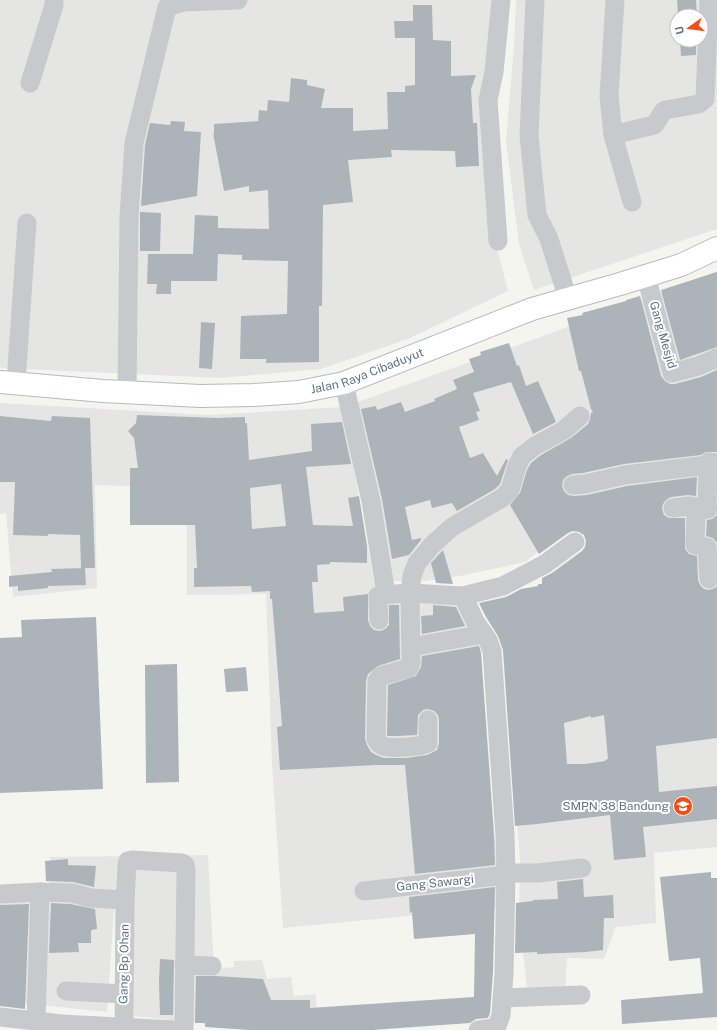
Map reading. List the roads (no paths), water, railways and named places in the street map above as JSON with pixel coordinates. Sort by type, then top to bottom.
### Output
[{"type":"main road","name":"Jalan Raya Cibaduyut","points":[[8,382],[127,392],[200,396],[299,392],[344,383],[532,309],[681,265],[717,248]]},
{"type":"street","points":[[30,83],[54,5],[54,0]]},
{"type":"street","points":[[127,392],[129,216],[134,143],[166,7],[184,2],[238,0]]},
{"type":"street","points":[[498,241],[488,100],[494,72],[501,0]]},
{"type":"street","points":[[535,0],[529,135],[537,216],[549,239],[568,299]]},
{"type":"street","points":[[615,0],[609,96],[613,135],[632,202]]},
{"type":"street","points":[[613,135],[654,125],[658,121],[662,112],[665,110],[699,104],[705,99],[710,0]]},
{"type":"street","points":[[8,382],[27,223]]},
{"type":"street","name":"Gang Mesjid","points":[[646,276],[672,373],[698,366],[717,358]]},
{"type":"street","points":[[344,383],[371,501],[386,594]]},
{"type":"street","points":[[428,720],[428,743],[423,745],[396,747],[382,746],[376,739],[377,681],[381,676],[409,668],[411,663],[410,593],[412,576],[417,563],[432,545],[452,527],[502,498],[510,490],[517,466],[522,456],[535,446],[564,430],[580,416]]},
{"type":"street","points":[[573,485],[585,484],[625,475],[712,464],[707,508],[695,545],[707,547],[709,579]]},
{"type":"street","points":[[673,508],[689,506],[707,508]]},
{"type":"street","points":[[379,620],[378,596],[386,594],[410,593],[463,596],[503,586],[545,564],[574,542]]},
{"type":"street","points":[[463,596],[476,623],[491,646],[494,666],[495,701],[500,745],[506,835],[506,920],[500,1022],[497,1026],[486,1029]]},
{"type":"street","points":[[411,647],[484,634]]},
{"type":"street","name":"Gang Bp Ohan","points":[[124,1029],[125,900],[128,861],[168,862],[182,863],[185,865],[184,965]]},
{"type":"street","name":"Gang Sawargi","points":[[364,891],[506,874],[538,873],[582,868]]},
{"type":"street","points":[[36,1021],[40,892]]},
{"type":"street","points":[[0,894],[40,892],[72,893],[91,898],[125,900]]},
{"type":"street","points":[[184,1030],[184,965],[212,966]]},
{"type":"street","points":[[66,991],[124,994]]},
{"type":"street","points":[[502,998],[581,995]]},
{"type":"street","points":[[0,1017],[36,1021],[62,1027],[175,1030]]},
{"type":"place","name":"SMPN 38 Bandung","points":[[683,806]]}]
